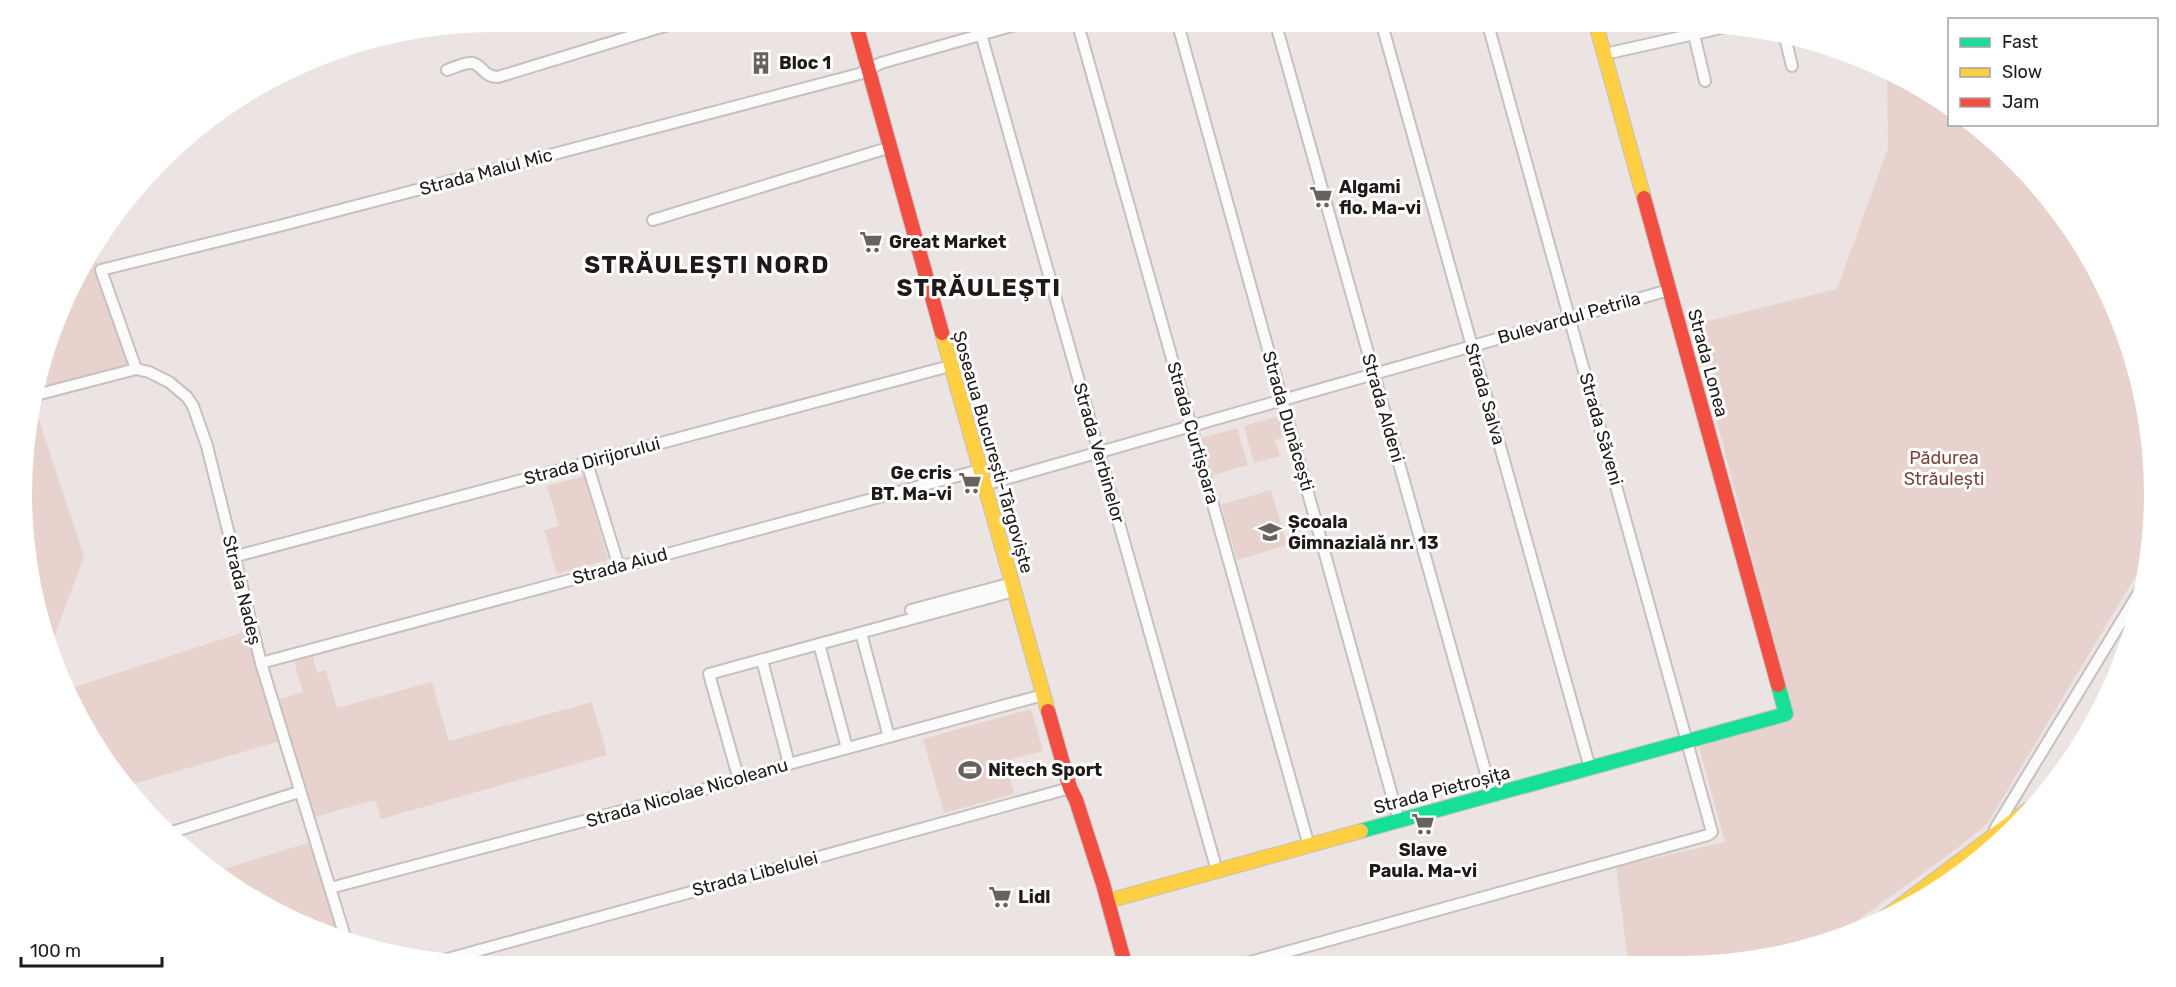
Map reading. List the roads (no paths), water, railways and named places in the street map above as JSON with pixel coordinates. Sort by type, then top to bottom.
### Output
[{"type":"street","points":[[447,70],[475,63],[489,76],[498,77],[645,32]]},
{"type":"street","name":"Șoseaua București-Târgoviște","points":[[858,32],[1043,695],[1123,956]]},
{"type":"street","name":"Strada Malul Mic","points":[[136,369],[101,270],[500,169],[859,74],[881,63],[988,32]]},
{"type":"street","name":"Strada Curtișoara","points":[[1080,32],[1309,846]]},
{"type":"street","name":"Strada Dunăcești","points":[[1180,32],[1399,821]]},
{"type":"street","name":"Strada Aldeni","points":[[1278,32],[1492,795]]},
{"type":"street","name":"Strada Salva","points":[[1384,32],[1590,768]]},
{"type":"street","name":"Strada Săveni","points":[[1272,956],[1708,835],[1713,829],[1490,32]]},
{"type":"street","name":"Strada Lonea","points":[[1599,32],[1786,714]]},
{"type":"street","points":[[1605,54],[1703,32]]},
{"type":"street","name":"Strada Verbinelor","points":[[981,34],[1217,871]]},
{"type":"street","points":[[1694,34],[1705,81]]},
{"type":"street","points":[[1786,43],[1792,66]]},
{"type":"street","points":[[653,220],[891,147]]},
{"type":"street","name":"Bulevardul Petrila","points":[[984,485],[1669,290]]},
{"type":"street","name":"Strada Dirijorului","points":[[233,557],[950,366]]},
{"type":"street","points":[[42,393],[136,369]]},
{"type":"street","name":"Strada Nadeș","points":[[136,369],[169,382],[187,396],[193,406],[207,446],[261,663],[343,930]]},
{"type":"street","points":[[587,463],[619,567]]},
{"type":"street","name":"Strada Aiud","points":[[261,663],[980,470]]},
{"type":"street","points":[[911,610],[1013,587]]},
{"type":"street","points":[[739,780],[709,674],[861,633],[1013,587]]},
{"type":"street","points":[[1928,885],[1988,840],[2131,606]]},
{"type":"street","points":[[861,633],[889,737]]},
{"type":"street","points":[[819,644],[847,748]]},
{"type":"street","points":[[762,660],[789,764]]},
{"type":"street","name":"Strada Nicolae Nicoleanu","points":[[330,888],[739,780],[789,764],[1043,695]]},
{"type":"street","name":"Strada Pietroșița","points":[[1108,902],[1786,714]]},
{"type":"street","name":"Șoseaua București-Târgoviște","points":[[1070,788],[1068,801],[1111,956]]},
{"type":"street","name":"Strada Libelulei","points":[[462,955],[1070,788]]},
{"type":"street","points":[[178,830],[299,792]]},
{"type":"place","name":"Bloc 1","points":[[761,63]]},
{"type":"place","name":"Algami flo. Ma-vi","points":[[1321,197]]},
{"type":"place","name":"Great Market","points":[[871,242]]},
{"type":"place","name":"Ge cris BT. Ma-vi","points":[[970,483]]},
{"type":"place","name":"Școala Gimnazială nr. 13","points":[[1270,532]]},
{"type":"place","name":"Nitech Sport","points":[[970,770]]},
{"type":"place","name":"Slave Paula. Ma-vi","points":[[1423,824]]},
{"type":"place","name":"Lidl","points":[[1000,897]]},
{"type":"district","name":"STRĂULEȘTI NORD","points":[[707,265]]},
{"type":"district","name":"STRĂULEŞTI","points":[[979,288]]},
{"type":"park label","name":"Pădurea Străulești","points":[[1944,468]]}]
